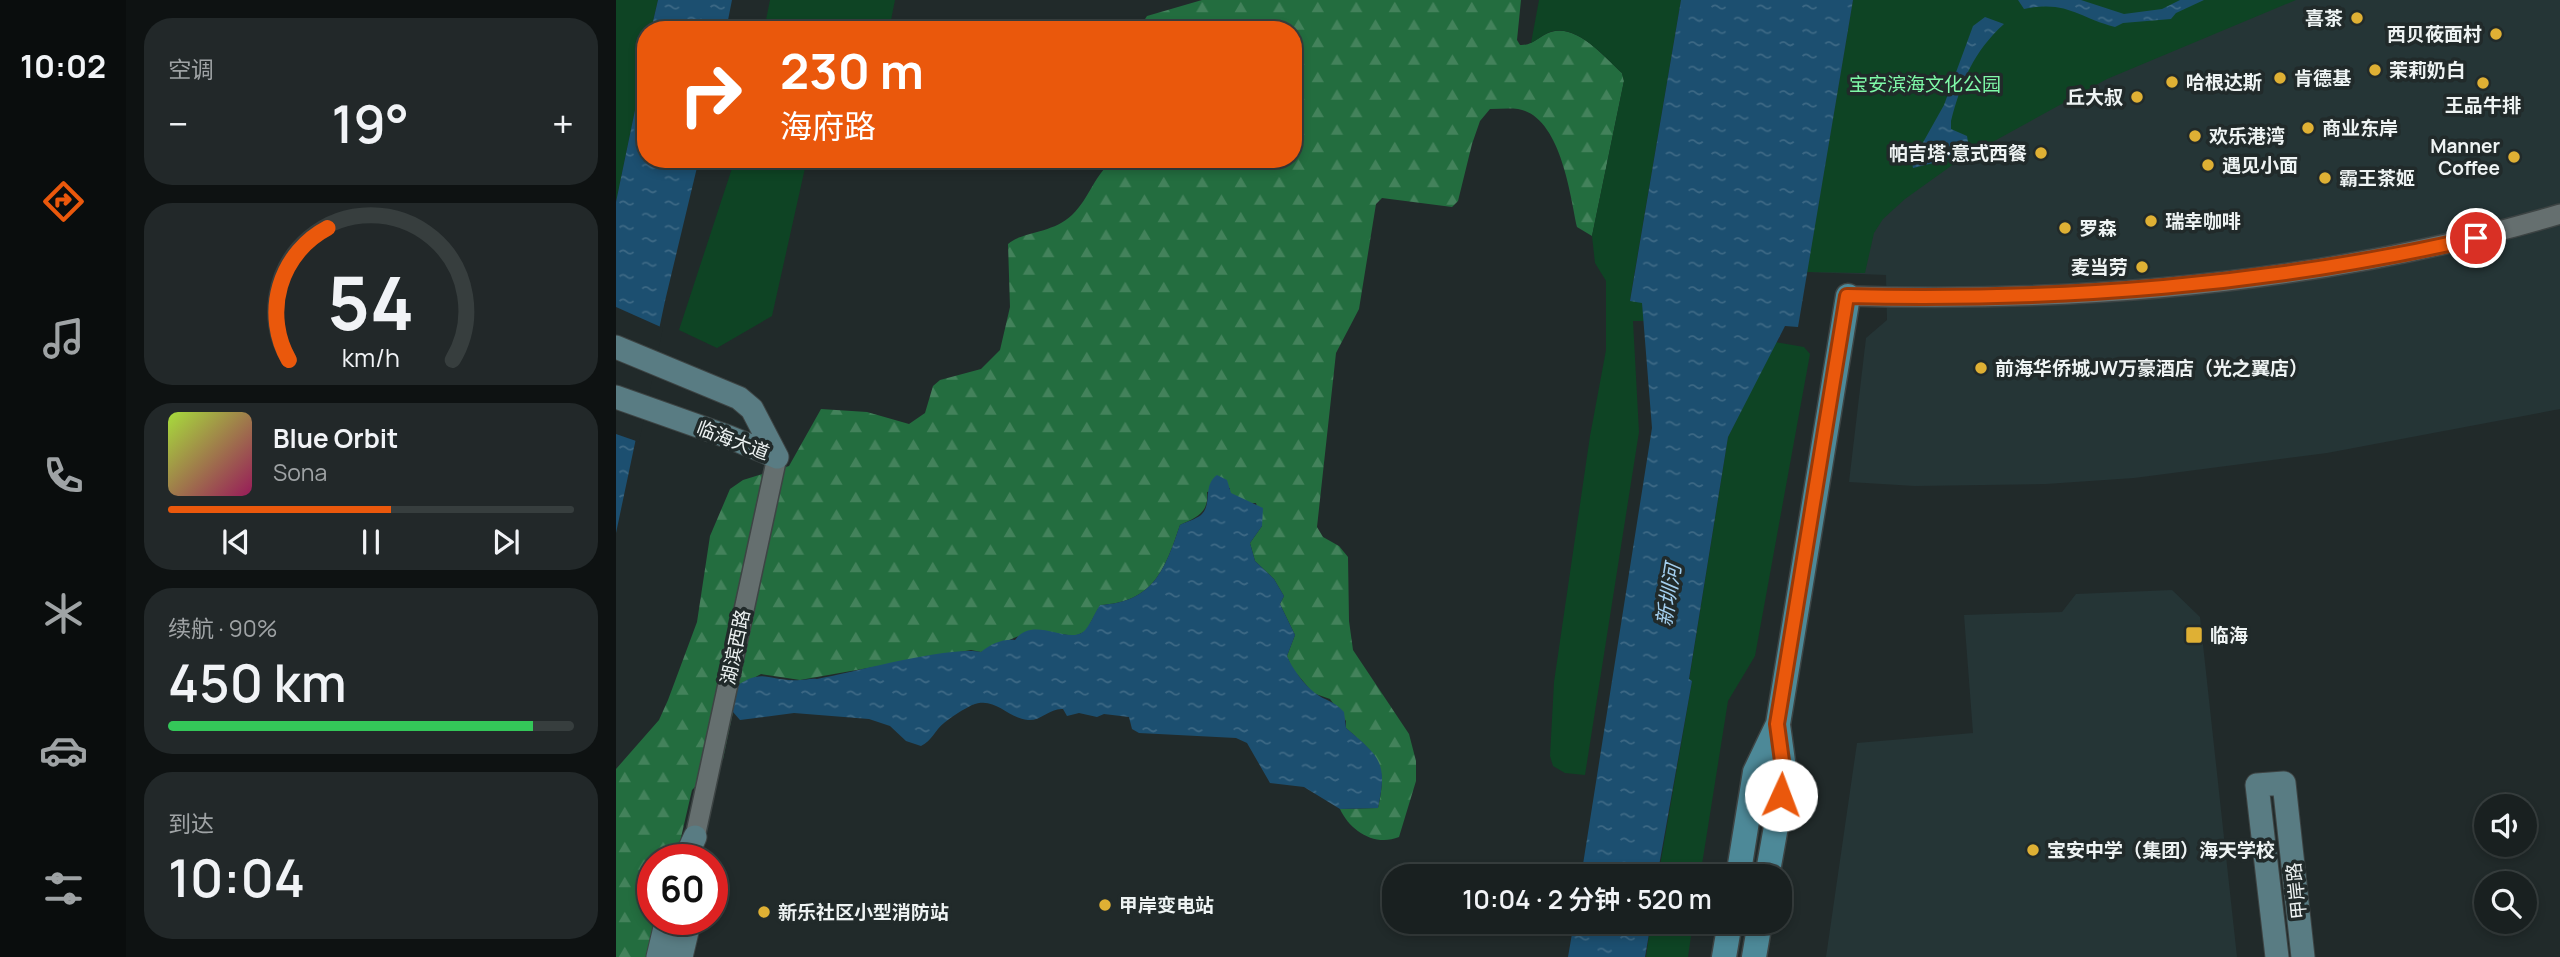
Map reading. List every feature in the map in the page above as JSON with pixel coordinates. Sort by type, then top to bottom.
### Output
[{"type":"main road","points":[[1740,864],[1755,772],[1777,724],[1847,296]]},
{"type":"main road","name":"临海大道","points":[[616,346],[739,398],[751,409],[777,457]]},
{"type":"main road","name":"临海大道","points":[[616,397],[777,457]]},
{"type":"main road","points":[[1769,864],[1784,776],[1777,724]]},
{"type":"main road","name":"甲岸路","points":[[2277,957],[2257,785],[2284,783],[2304,957]]},
{"type":"main road","points":[[1749,809],[1778,814]]},
{"type":"main road","points":[[2299,917],[2315,957]]},
{"type":"main road","points":[[2270,957],[2273,924]]},
{"type":"main road","points":[[1724,957],[1728,934]]},
{"type":"main road","points":[[1754,957],[1758,934]]},
{"type":"main road","points":[[658,957],[663,935]]},
{"type":"main road","points":[[681,957],[686,935]]},
{"type":"street","points":[[1847,296],[2095,295],[2215,284],[2415,251],[2560,214]]},
{"type":"street","name":"湖滨西路","points":[[696,844],[777,457]]},
{"type":"shaded area","name":"欢乐港湾","points":[[1853,0],[2560,0],[2560,409],[2327,453],[2134,478],[2046,484],[1915,486],[1849,482],[1866,338],[1887,320],[1886,275],[1807,272]]},
{"type":"shaded area","name":"宝安中学（集团）海天学校","points":[[2172,590],[2200,617],[2237,957],[1826,957],[1857,743],[1973,733],[1964,615],[2062,612],[2076,594]]},
{"type":"green space","points":[[616,0],[658,0],[653,21],[637,21],[637,100],[616,202]]},
{"type":"green space","points":[[770,0],[895,0],[891,21],[766,21]]},
{"type":"green space","points":[[1202,0],[1521,0],[1517,40],[1520,45],[1529,44],[1551,32],[1571,33],[1599,51],[1622,73],[1624,81],[1592,236],[1577,227],[1561,158],[1553,140],[1544,126],[1532,115],[1518,109],[1490,109],[1480,121],[1458,201],[1452,207],[1382,198],[1376,204],[1359,309],[1336,353],[1317,527],[1323,537],[1339,546],[1348,557],[1349,621],[1353,650],[1409,734],[1416,761],[1416,781],[1399,837],[1381,840],[1364,835],[1350,824],[1340,809],[1378,808],[1382,781],[1378,762],[1366,746],[1346,728],[1346,721],[1330,699],[1313,693],[1292,668],[1287,656],[1295,635],[1280,604],[1284,596],[1274,579],[1255,561],[1250,543],[1262,526],[1256,503],[1248,503],[1230,493],[1230,488],[1207,492],[1204,510],[1197,517],[1180,525],[1162,569],[1145,590],[1118,603],[1100,605],[1086,631],[1075,636],[1033,630],[981,652],[971,650],[800,680],[761,674],[731,690],[733,712],[723,759],[692,790],[679,844],[637,844],[637,935],[659,935],[654,957],[616,957],[616,769],[659,720],[668,700],[697,622],[710,536],[730,489],[743,480],[789,466],[821,409],[867,412],[909,424],[925,413],[933,386],[940,380],[981,369],[1000,350],[1010,307],[1008,244],[1056,226],[1072,215],[1105,168],[1302,168],[1302,21],[1144,21],[1147,16]]},
{"type":"green space","points":[[1539,0],[1681,0],[1630,300],[1642,302],[1644,321],[1633,321],[1639,432],[1585,775],[1565,773],[1553,766],[1550,756],[1554,682],[1590,436],[1606,350],[1606,281],[1595,263],[1592,236],[1624,81],[1622,73],[1598,51],[1570,32],[1550,32],[1531,43]]},
{"type":"green space","name":"宝安滨海文化公园","points":[[1853,0],[2296,0],[2107,79],[1958,161],[1905,199],[1883,219],[1874,233],[1865,273],[1807,272]]},
{"type":"green space","points":[[732,168],[805,168],[772,316],[717,348],[679,330]]},
{"type":"green space","points":[[1775,342],[1804,347],[1810,354],[1755,656],[1728,701],[1702,864],[1660,864],[1692,681],[1689,680],[1728,437]]},
{"type":"green space","points":[[1649,934],[1691,934],[1688,957],[1646,957]]},
{"type":"water","points":[[658,0],[732,0],[728,21],[653,21]]},
{"type":"water","name":"新圳河","points":[[1681,0],[1853,0],[1798,327],[1785,326],[1728,437],[1689,679],[1692,681],[1659,864],[1583,864],[1652,428],[1642,303],[1630,301]]},
{"type":"water","points":[[2018,0],[2081,0],[2124,14],[2162,9],[2180,0],[2204,0],[2176,13],[2171,19],[2123,23],[2115,27],[2062,8],[2024,9]]},
{"type":"water","points":[[1985,17],[2004,24],[1977,56],[1964,80],[1955,107],[1951,129],[1967,136],[1968,142],[1946,160],[1913,168],[1912,162],[1944,105],[1973,26]]},
{"type":"water","points":[[637,100],[637,168],[697,168],[665,301],[616,533],[616,202]]},
{"type":"water","points":[[1217,475],[1227,480],[1231,493],[1263,508],[1262,526],[1250,543],[1255,561],[1274,579],[1284,596],[1280,604],[1295,635],[1287,656],[1307,686],[1344,712],[1346,728],[1367,746],[1379,762],[1382,780],[1378,808],[1340,809],[1304,787],[1270,783],[1247,743],[1236,738],[1139,733],[1132,729],[1129,717],[1104,714],[1097,717],[1079,713],[1067,716],[1063,709],[1028,720],[1013,716],[994,705],[980,703],[950,718],[921,746],[906,741],[890,726],[869,719],[794,713],[740,720],[733,712],[731,690],[758,676],[788,680],[817,679],[924,656],[981,652],[997,643],[1015,640],[1022,633],[1031,630],[1068,635],[1083,632],[1100,605],[1118,603],[1133,597],[1155,580],[1169,556],[1180,525],[1205,511],[1210,484]]},
{"type":"water","points":[[1572,934],[1649,934],[1645,957],[1568,957]]},
{"type":"pier","points":[[616,307],[663,328],[639,442],[616,434]]},
{"type":"place","name":"喜茶","points":[[2357,18]]},
{"type":"place","name":"西贝莜面村","points":[[2496,34]]},
{"type":"place","name":"茉莉奶白","points":[[2375,70]]},
{"type":"place","name":"肯德基","points":[[2280,78]]},
{"type":"place","name":"哈根达斯","points":[[2172,82]]},
{"type":"place","name":"王品牛排","points":[[2483,83]]},
{"type":"place","name":"丘大叔","points":[[2137,97]]},
{"type":"place","name":"商业东岸","points":[[2308,128]]},
{"type":"place","name":"欢乐港湾","points":[[2195,136]]},
{"type":"place","name":"帕吉塔·意式西餐","points":[[2041,153]]},
{"type":"place","name":"Manner Coffee","points":[[2514,157]]},
{"type":"place","name":"遇见小面","points":[[2208,165]]},
{"type":"place","name":"霸王茶姬","points":[[2325,178]]},
{"type":"place","name":"瑞幸咖啡","points":[[2151,221]]},
{"type":"place","name":"罗森","points":[[2065,228]]},
{"type":"place","name":"麦当劳","points":[[2142,267]]},
{"type":"place","name":"前海华侨城JW万豪酒店（光之翼店）","points":[[1981,368]]},
{"type":"place","name":"临海","points":[[2194,635]]},
{"type":"place","name":"宝安中学（集团）海天学校","points":[[2033,850]]},
{"type":"place","name":"甲岸变电站","points":[[1105,905]]},
{"type":"place","name":"新乐社区小型消防站","points":[[764,912]]},
{"type":"route","points":[[1781,795],[1784,776],[1777,724],[1847,296],[2007,297],[2095,295],[2170,289],[2310,270],[2476,238]]}]
